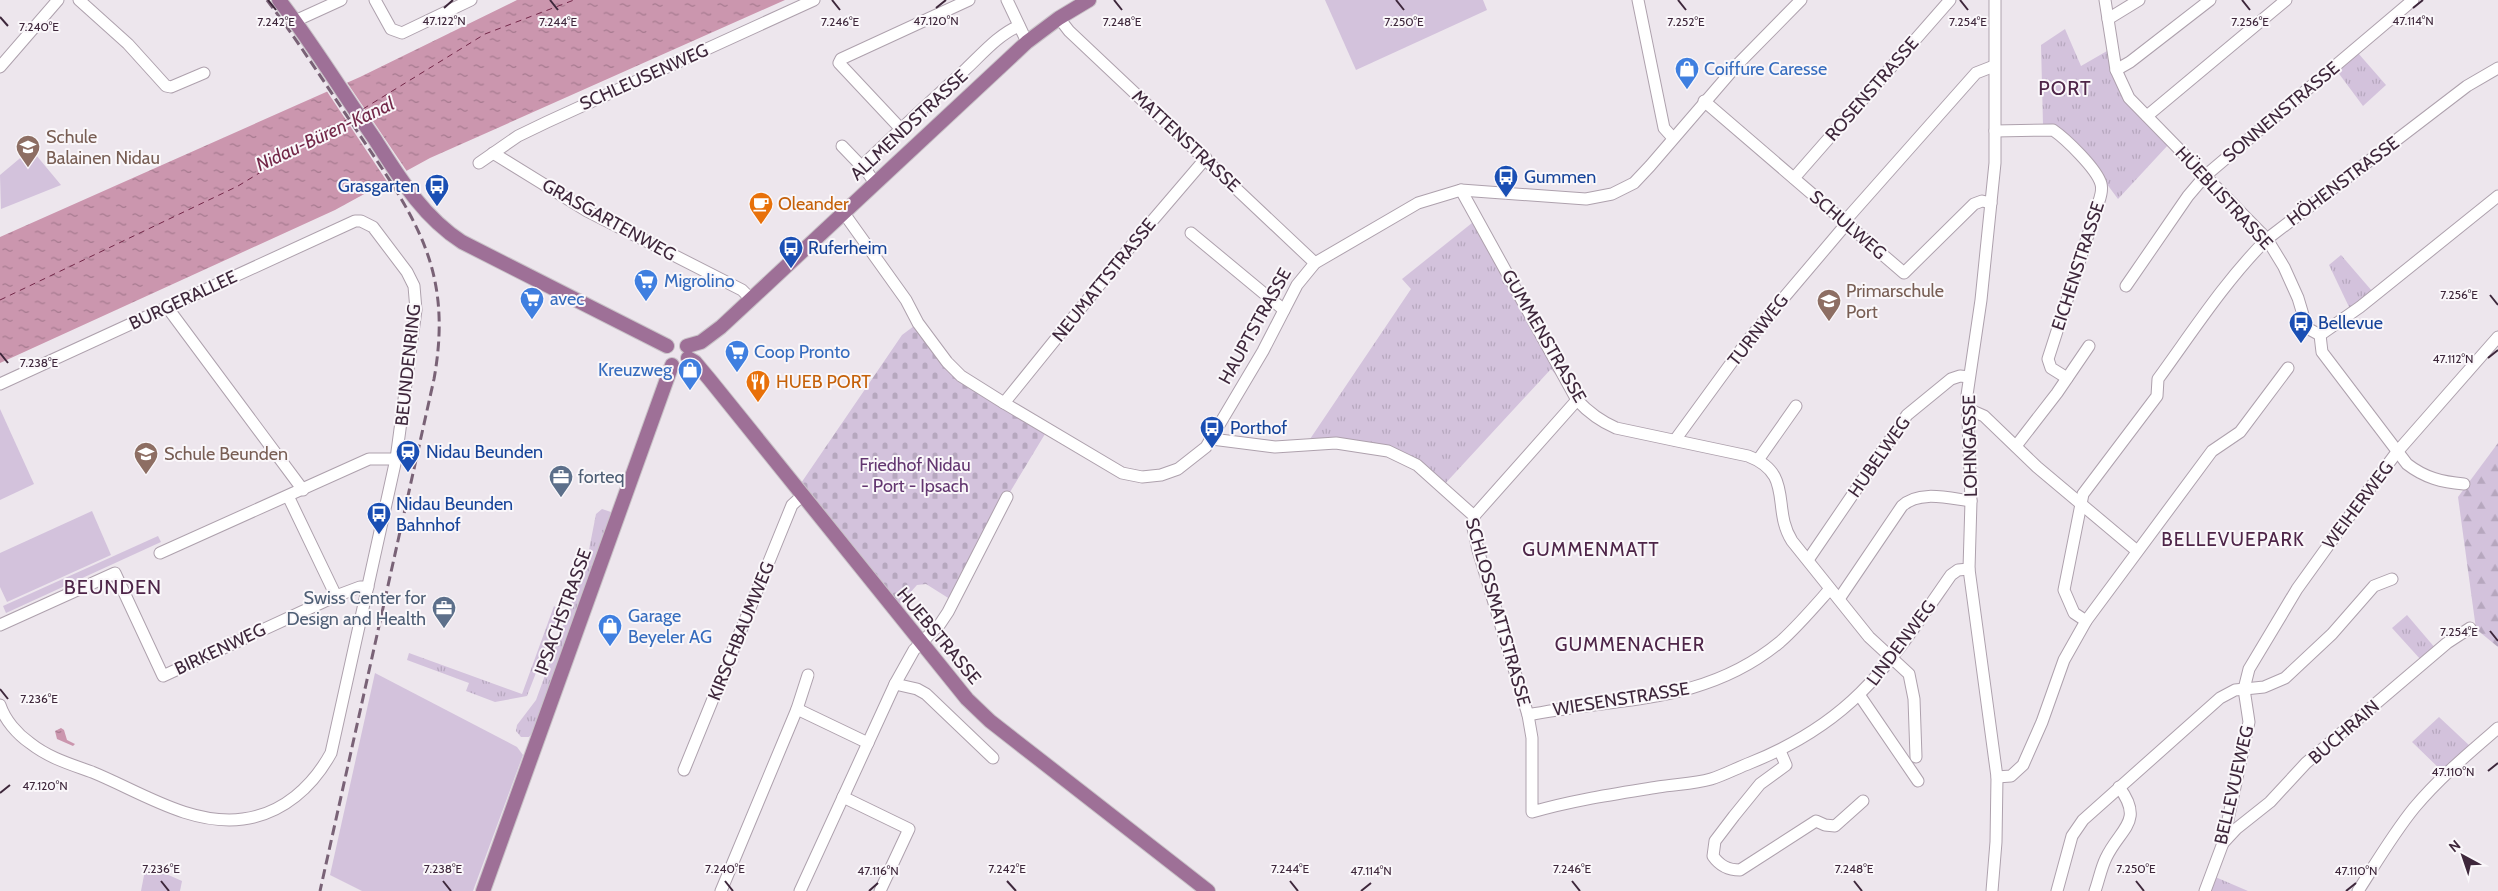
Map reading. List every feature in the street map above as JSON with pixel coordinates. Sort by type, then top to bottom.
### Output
[{"type":"main road","points":[[279,0],[409,192],[442,228],[462,242],[667,346],[665,357],[672,365],[684,364],[688,352]]},
{"type":"main road","name":"ALLMENDSTRASSE","points":[[667,346],[679,341],[688,352],[708,337],[1027,42],[1059,18],[1089,0]]},
{"type":"main road","name":"HUEBSTRASSE","points":[[688,352],[920,643],[967,699],[990,721],[1208,891]]},
{"type":"main road","name":"IPSACHSTRASSE","points":[[483,891],[672,365]]},
{"type":"street","points":[[0,67],[58,0]]},
{"type":"street","points":[[79,0],[128,44],[166,86],[171,87],[204,73]]},
{"type":"street","points":[[295,21],[340,0]]},
{"type":"street","points":[[375,0],[391,29],[402,33],[472,0]]},
{"type":"street","name":"SCHLEUSENWEG","points":[[479,163],[518,136],[546,122],[814,0]]},
{"type":"street","points":[[900,128],[839,63],[841,59],[969,0]]},
{"type":"street","points":[[1007,0],[1027,42]]},
{"type":"street","points":[[1638,0],[1664,128],[1673,138]]},
{"type":"street","name":"HAUPTSTRASSE","points":[[843,212],[948,362],[966,379],[1122,473],[1142,477],[1161,475],[1178,469],[1199,455],[1212,439],[1263,351],[1297,285],[1315,263],[1418,203],[1461,190],[1586,199],[1612,194],[1634,183],[1704,101],[1801,0]]},
{"type":"street","name":"ROSENSTRASSE","points":[[1794,178],[1950,0]]},
{"type":"street","name":"LOHNGASSE","points":[[1992,891],[1996,842],[1997,777],[1969,569],[1971,501],[1968,409],[1969,377],[1980,300],[1995,163],[1995,0]]},
{"type":"street","name":"HÜEBLISTRASSE","points":[[2105,0],[2116,70],[2129,98],[2267,239],[2284,267],[2298,298],[2307,328],[2320,336],[2322,352],[2397,452],[2418,473],[2439,481],[2464,484]]},
{"type":"street","points":[[2108,20],[2139,0]]},
{"type":"street","points":[[2116,70],[2130,62],[2210,0]]},
{"type":"street","points":[[2147,116],[2286,0]]},
{"type":"street","name":"SONNENSTRASSE","points":[[2126,286],[2188,196],[2205,176],[2413,0]]},
{"type":"street","name":"MATTENSTRASSE","points":[[1059,18],[1069,31],[1206,158],[1315,263]]},
{"type":"street","points":[[862,166],[900,128],[1009,30],[1019,26]]},
{"type":"street","name":"TURNWEG","points":[[1675,440],[1746,343],[1842,229],[1844,222],[1976,73],[1994,66]]},
{"type":"street","name":"HÖHENSTRASSE","points":[[2086,621],[2074,613],[2064,590],[2083,494],[2157,396],[2158,379],[2242,263],[2267,239],[2467,86],[2498,68]]},
{"type":"street","name":"SCHULWEG","points":[[1704,101],[1904,273],[1974,204],[1982,202],[1991,203]]},
{"type":"street","name":"EICHENSTRASSE","points":[[1995,131],[2053,130],[2075,151],[2101,183],[2102,191],[2048,359],[2051,368],[2067,378]]},
{"type":"street","points":[[842,146],[862,166],[874,183]]},
{"type":"street","name":"GRASGARTENWEG","points":[[494,153],[587,211],[742,290],[751,299]]},
{"type":"street","name":"NEUMATTSTRASSE","points":[[1004,403],[1135,241],[1206,158]]},
{"type":"street","name":"GUMMENSTRASSE","points":[[1461,190],[1577,400],[1597,419],[1616,428],[1758,460]]},
{"type":"street","points":[[2320,336],[2360,307],[2498,196]]},
{"type":"street","name":"BURGERALLEE","points":[[0,384],[352,223],[361,221],[368,223]]},
{"type":"street","name":"BEUNDENRING","points":[[0,705],[8,719],[30,743],[65,764],[91,772],[187,813],[223,819],[242,819],[263,814],[308,787],[319,775],[331,753],[396,458],[416,310],[414,286],[407,272],[368,223]]},
{"type":"street","points":[[1191,233],[1284,310]]},
{"type":"street","points":[[167,307],[303,490]]},
{"type":"street","name":"WEIHERWEG","points":[[2244,689],[2245,679],[2255,658],[2297,589],[2340,528],[2397,452],[2498,337]]},
{"type":"street","name":"EICHENSTRASSE","points":[[2016,446],[2089,346]]},
{"type":"street","points":[[1997,777],[2011,776],[2022,766],[2042,722],[2064,660],[2086,621],[2212,451],[2240,432],[2288,368]]},
{"type":"street","name":"HUBELWEG","points":[[1808,560],[1907,415],[1951,380],[1960,376],[1969,377]]},
{"type":"street","points":[[1474,516],[1577,400]]},
{"type":"street","points":[[1796,406],[1758,460],[1776,478],[1789,535],[1830,590],[1869,637],[1909,674],[1914,699],[1916,757]]},
{"type":"street","points":[[1968,409],[1984,416],[2081,505],[2138,552]]},
{"type":"street","name":"SCHLOSSMATTSTRASSE","points":[[1212,439],[1275,447],[1336,443],[1388,450],[1417,465],[1474,516],[1473,528],[1478,550],[1528,715],[1532,738],[1532,812]]},
{"type":"street","points":[[160,553],[303,490],[369,458],[396,458]]},
{"type":"street","points":[[288,496],[336,596]]},
{"type":"street","name":"KIRSCHBAUMWEG","points":[[684,770],[792,505],[802,496]]},
{"type":"street","points":[[1839,600],[1902,506],[1909,499],[1918,496],[1971,501]]},
{"type":"street","points":[[800,891],[894,684],[920,643],[940,624],[948,612],[1007,497]]},
{"type":"street","name":"LINDENWEG","points":[[1532,812],[1570,801],[1711,779],[1780,751],[1829,722],[1860,696],[1892,660],[1951,575],[1958,570],[1969,569]]},
{"type":"street","name":"BIRKENWEG","points":[[0,625],[115,574],[163,676],[336,596],[360,587],[368,587]]},
{"type":"street","points":[[2057,891],[2068,848],[2077,828],[2119,787],[2220,698],[2235,690],[2264,687],[2285,678],[2332,634],[2374,586],[2392,579]]},
{"type":"street","name":"WIESENSTRASSE","points":[[1528,715],[1567,707],[1663,696],[1716,680],[1752,662],[1781,641],[1830,590]]},
{"type":"street","name":"BUCHRAIN","points":[[2223,843],[2236,829],[2270,802],[2306,763],[2447,643],[2470,628]]},
{"type":"street","points":[[721,891],[797,709],[808,676]]},
{"type":"street","points":[[894,684],[918,689],[926,694],[993,758]]},
{"type":"street","name":"BELLEVUEWEG","points":[[2205,891],[2223,843],[2249,722],[2244,689]]},
{"type":"street","points":[[1860,696],[1918,781]]},
{"type":"street","points":[[797,709],[868,743]]},
{"type":"street","points":[[2358,891],[2394,834],[2415,807],[2444,776],[2498,728]]},
{"type":"street","points":[[1780,751],[1786,765],[1760,784],[1715,841],[1714,856],[1724,866],[1732,870],[1740,870],[1816,821],[1825,825],[1836,826],[1863,801]]},
{"type":"street","points":[[2096,891],[2104,860],[2123,833],[2131,813],[2129,801],[2119,787]]},
{"type":"street","points":[[843,797],[909,828],[880,891]]},
{"type":"green space","points":[[1325,0],[1483,0],[1487,10],[1356,70]]},
{"type":"green space","points":[[2065,29],[2081,66],[2107,51],[2116,83],[2130,107],[2169,144],[2118,199],[2089,160],[2043,125],[2041,45]]},
{"type":"green space","points":[[2358,53],[2386,85],[2363,106],[2337,71]]},
{"type":"green space","points":[[31,149],[61,185],[1,209],[0,175]]},
{"type":"green space","points":[[1477,219],[1577,400],[1551,369],[1442,487],[1388,451],[1306,445],[1411,289],[1402,279]]},
{"type":"green space","points":[[2341,255],[2372,291],[2350,309],[2329,265]]},
{"type":"green space","name":"Friedhof Nidau - Port - Ipsach","points":[[918,323],[947,362],[1048,429],[1007,497],[953,601],[926,584],[917,585],[898,606],[797,489],[902,335]]},
{"type":"green space","points":[[0,409],[34,484],[0,500]]},
{"type":"green space","points":[[2498,443],[2498,647],[2476,629],[2458,497]]},
{"type":"green space","points":[[602,509],[611,512],[582,602],[534,731],[529,737],[521,737],[516,731],[517,725],[536,700],[587,560],[596,514]]},
{"type":"green space","points":[[92,511],[111,555],[7,602],[0,587],[0,553]]},
{"type":"green space","points":[[158,536],[161,542],[6,613],[3,606]]},
{"type":"green space","points":[[554,606],[560,611],[527,696],[495,702],[466,691],[469,683],[407,660],[409,653],[522,694]]},
{"type":"green space","points":[[2407,615],[2436,649],[2421,660],[2392,628]]},
{"type":"green space","points":[[375,673],[517,747],[523,755],[473,891],[362,891],[330,875]]},
{"type":"green space","points":[[2439,717],[2471,747],[2443,772],[2412,742]]},
{"type":"green space","points":[[146,865],[182,881],[180,891],[141,891]]},
{"type":"green space","points":[[2213,876],[2248,891],[2209,891]]},
{"type":"water","name":"Nidau-Büren-Kanal","points":[[517,0],[785,0],[430,158],[335,210],[0,363],[0,237],[360,77]]},
{"type":"water","points":[[61,728],[64,730],[67,740],[75,744],[73,746],[57,739],[55,731]]},
{"type":"pier","points":[[346,81],[408,173],[388,183],[326,90]]},
{"type":"ferry route","points":[[363,109],[485,34],[574,0]]},
{"type":"ferry route","points":[[0,300],[238,186],[351,117]]},
{"type":"railway","points":[[267,0],[376,159],[411,217],[424,245],[433,274],[438,305],[439,340],[434,379],[320,891]]},
{"type":"place","name":"Coiffure Caresse","points":[[1687,90]]},
{"type":"place","name":"Schule Balainen Nidau","points":[[28,168]]},
{"type":"place","name":"Gummen","points":[[1506,198]]},
{"type":"place","name":"Grasgarten","points":[[437,207]]},
{"type":"place","name":"Oleander","points":[[761,225]]},
{"type":"place","name":"Ruferheim","points":[[791,269]]},
{"type":"place","name":"Migrolino","points":[[646,302]]},
{"type":"place","name":"avec","points":[[532,320]]},
{"type":"place","name":"Primarschule Port","points":[[1829,322]]},
{"type":"place","name":"Bellevue","points":[[2301,344]]},
{"type":"place","name":"Coop Pronto","points":[[737,373]]},
{"type":"place","name":"Kreuzweg","points":[[690,391]]},
{"type":"place","name":"HUEB PORT","points":[[758,403]]},
{"type":"place","name":"Porthof","points":[[1212,449]]},
{"type":"place","name":"Nidau Beunden","points":[[408,473]]},
{"type":"place","name":"Schule Beunden","points":[[146,475]]},
{"type":"place","name":"forteq","points":[[561,498]]},
{"type":"place","name":"Nidau Beunden Bahnhof","points":[[379,535]]},
{"type":"place","name":"Swiss Center for Design and Health","points":[[444,629]]},
{"type":"place","name":"Garage Beyeler AG","points":[[610,647]]},
{"type":"district","name":"PORT","points":[[2065,88]]},
{"type":"district","name":"BELLEVUEPARK","points":[[2233,539]]},
{"type":"district","name":"GUMMENMATT","points":[[1591,549]]},
{"type":"district","name":"BEUNDEN","points":[[113,587]]},
{"type":"district","name":"GUMMENACHER","points":[[1630,644]]}]
